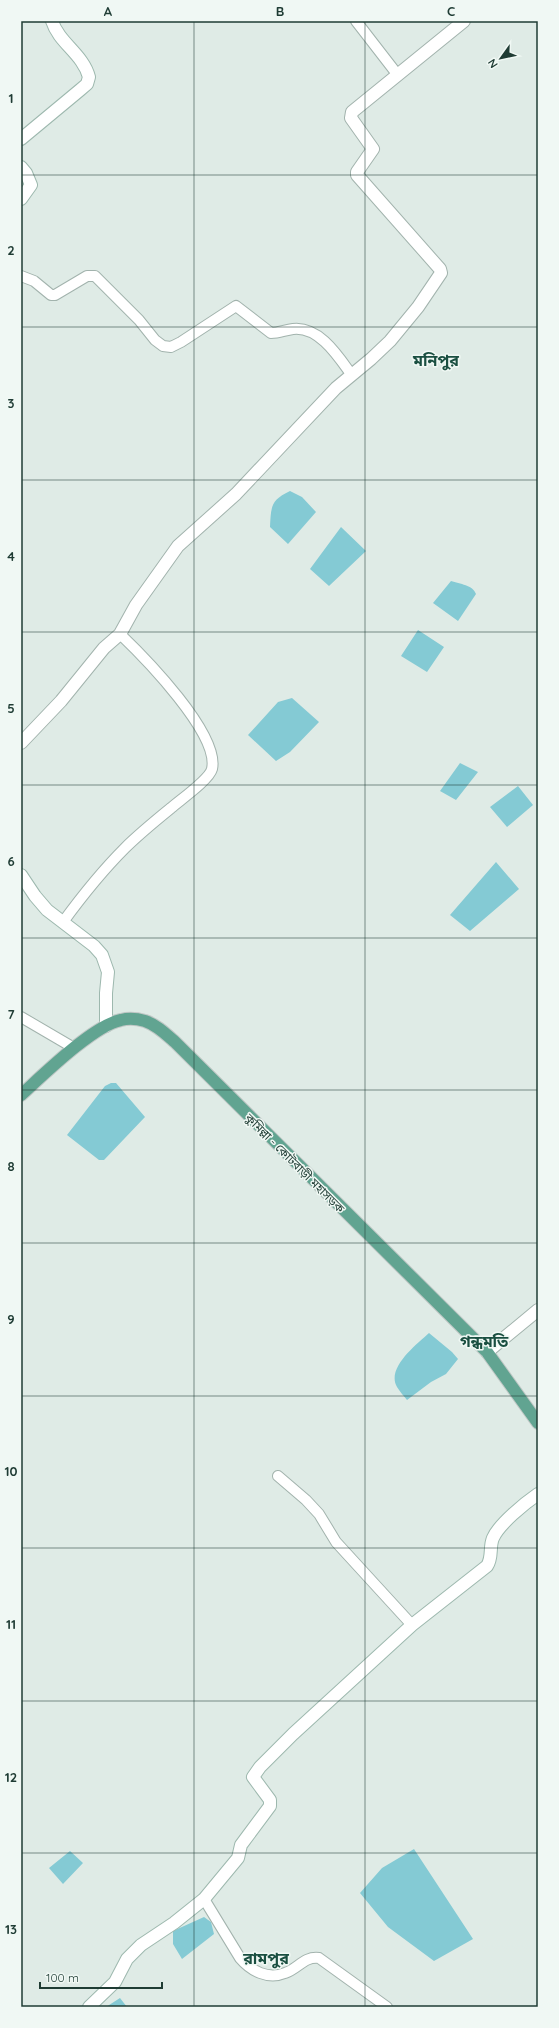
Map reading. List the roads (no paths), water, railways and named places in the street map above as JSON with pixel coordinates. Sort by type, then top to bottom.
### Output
[{"type":"main road","points":[[21,139],[87,84],[89,76],[82,61],[59,36],[52,21]]},
{"type":"main road","points":[[21,743],[61,701],[104,648],[120,634],[136,605],[178,546],[236,494],[267,463],[324,399],[390,341],[418,308],[441,273],[440,269],[356,174],[373,149],[351,118],[352,112],[464,21]]},
{"type":"main road","points":[[21,167],[26,173],[31,186],[21,198]]},
{"type":"main road","points":[[21,875],[47,910],[94,946],[106,964],[108,972],[106,1026]]},
{"type":"main road","name":"কুমিল্লা - কোটবাড়ী মহাসড়ক","points":[[21,1095],[74,1048],[106,1026],[120,1020],[135,1019],[146,1021],[163,1031],[487,1352],[538,1423]]},
{"type":"main road","points":[[487,1352],[538,1310]]},
{"type":"main road","points":[[89,2007],[115,1982],[128,1959],[141,1945],[174,1923],[204,1899],[238,1858],[241,1845],[269,1809],[270,1800],[255,1782],[253,1777],[255,1772],[293,1734],[412,1625],[487,1566],[491,1558],[491,1544],[497,1531],[538,1494]]},
{"type":"street","points":[[356,21],[397,74]]},
{"type":"street","points":[[21,276],[34,282],[51,295],[55,295],[87,276],[95,276],[139,320],[155,340],[163,346],[171,347],[181,342],[236,306],[271,333],[293,329],[309,331],[326,343],[351,374]]},
{"type":"street","points":[[63,922],[125,847],[200,783],[212,770],[212,759],[193,716],[120,634]]},
{"type":"street","points":[[21,1017],[74,1048]]},
{"type":"street","points":[[278,1476],[306,1500],[319,1514],[336,1542],[412,1625]]},
{"type":"street","points":[[204,1899],[247,1967],[257,1972],[271,1975],[286,1973],[308,1959],[319,1958],[387,2007]]},
{"type":"water","points":[[290,491],[302,497],[316,512],[288,544],[270,527],[273,504],[279,497]]},
{"type":"water","points":[[341,527],[366,551],[329,586],[310,569]]},
{"type":"water","points":[[451,581],[469,587],[476,594],[458,621],[433,603]]},
{"type":"water","points":[[418,630],[444,647],[427,672],[401,656]]},
{"type":"water","points":[[292,698],[319,722],[290,752],[276,761],[248,735],[278,702]]},
{"type":"water","points":[[460,763],[478,772],[456,800],[440,791]]},
{"type":"water","points":[[518,786],[533,805],[507,827],[490,807]]},
{"type":"water","points":[[496,862],[519,889],[470,931],[450,915]]},
{"type":"water","points":[[111,1083],[116,1083],[145,1117],[104,1160],[99,1160],[67,1135],[105,1086]]},
{"type":"water","points":[[429,1333],[452,1352],[458,1359],[446,1374],[431,1382],[407,1400],[397,1387],[395,1380],[396,1372],[404,1357]]},
{"type":"water","points":[[414,1849],[473,1939],[434,1961],[388,1927],[360,1893],[382,1868]]},
{"type":"water","points":[[70,1851],[83,1863],[63,1884],[49,1868]]},
{"type":"water","points":[[204,1917],[211,1922],[214,1934],[182,1959],[173,1944],[173,1931]]},
{"type":"water","points":[[120,1998],[127,2007],[106,2007]]},
{"type":"district","name":"মনিপুর","points":[[436,360]]},
{"type":"district","name":"গন্ধমতি","points":[[484,1341]]},
{"type":"district","name":"রামপুর","points":[[266,1958]]}]
